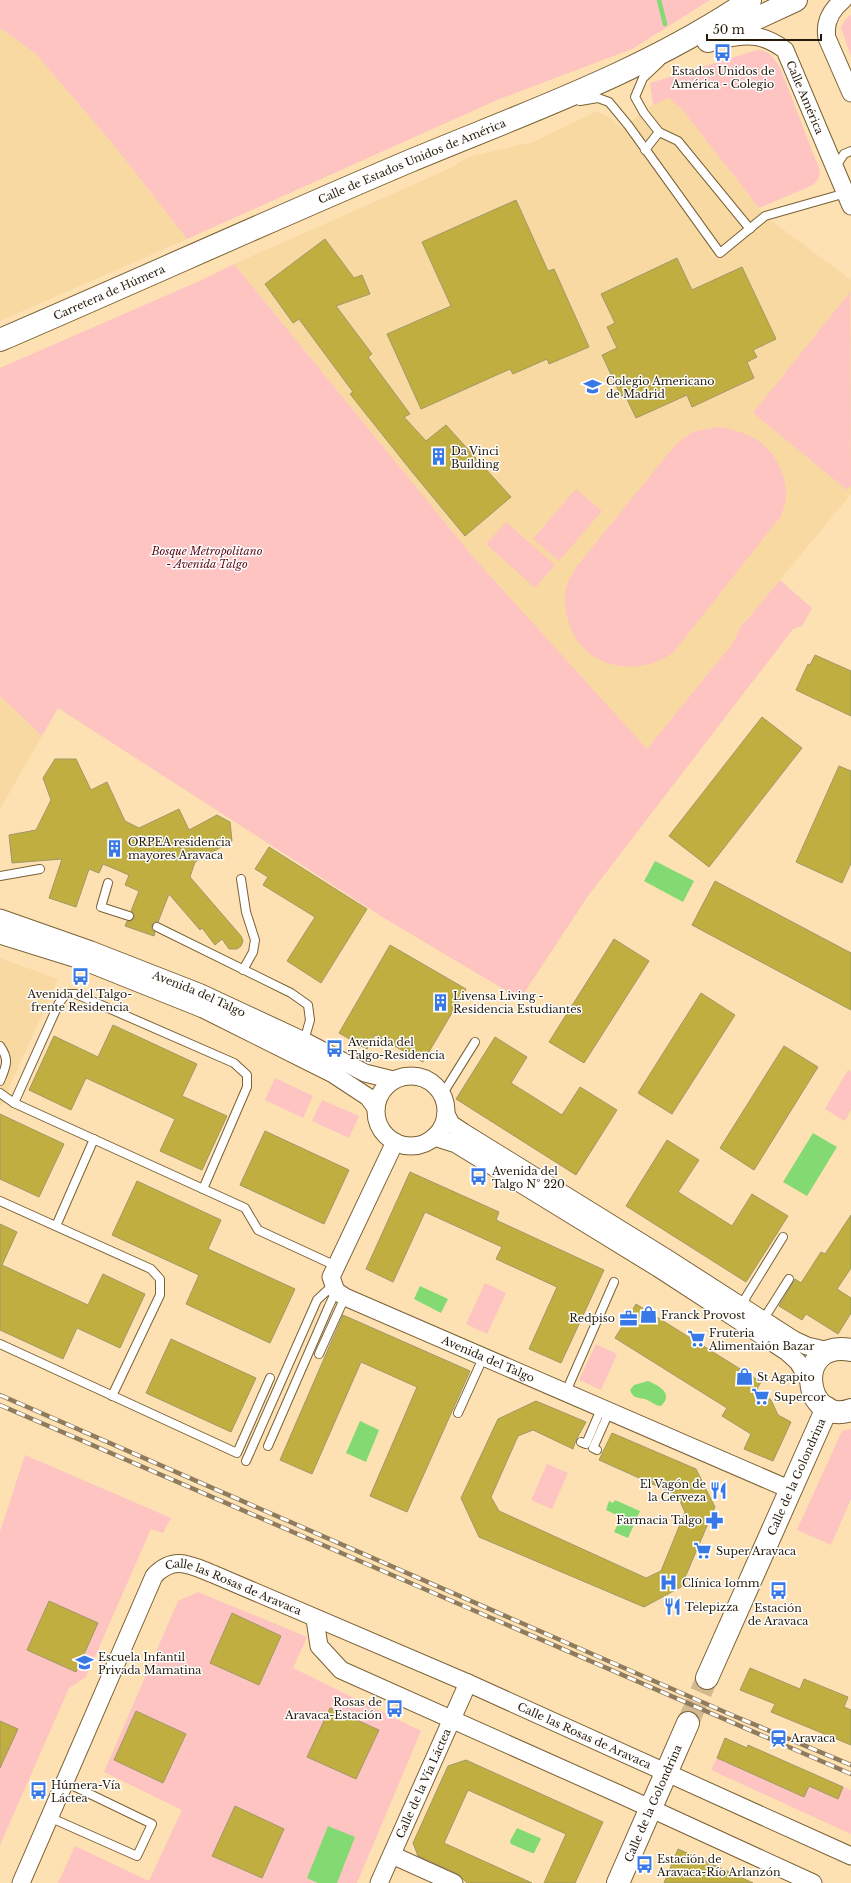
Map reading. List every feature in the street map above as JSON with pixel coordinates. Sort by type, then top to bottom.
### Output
[{"type":"main road","name":"Calle de Estados Unidos de América","points":[[217,245],[410,161],[607,78],[713,25],[750,0]]},
{"type":"main road","name":"Calle de Estados Unidos de América","points":[[607,78],[663,60],[700,45],[796,0]]},
{"type":"main road","name":"Carretera de Húmera","points":[[0,340],[217,245]]},
{"type":"main road","points":[[851,1350],[840,1348],[829,1351],[821,1356],[815,1363],[811,1372],[810,1382],[816,1398],[827,1408],[839,1411],[851,1410]]},
{"type":"main road","name":"Calle de la Golondrina","points":[[707,1678],[827,1408]]},
{"type":"main road","name":"Calle de la Golondrina","points":[[618,1883],[688,1722]]},
{"type":"street","points":[[843,0],[830,14],[826,29],[827,38],[851,93]]},
{"type":"street","name":"Calle América","points":[[700,45],[743,35],[758,36],[776,43],[785,50],[848,200]]},
{"type":"street","name":"Avenida del Talgo","points":[[0,918],[91,950],[201,993],[304,1041],[365,1073],[393,1080]]},
{"type":"street","name":"Avenida del Talgo","points":[[0,935],[83,961],[203,1009],[333,1074],[368,1097],[376,1108]]},
{"type":"street","points":[[402,1077],[420,1077],[437,1087],[446,1104],[446,1114],[444,1123],[434,1137],[416,1146],[405,1145],[396,1142],[387,1136],[380,1128],[376,1119],[376,1108],[381,1092],[393,1080],[402,1077]]},
{"type":"street","points":[[446,1114],[451,1124],[463,1132],[794,1340],[807,1346],[829,1351]]},
{"type":"street","points":[[434,1137],[456,1144],[480,1158],[670,1276],[786,1352],[798,1362],[810,1382]]},
{"type":"street","points":[[338,1291],[331,1277],[396,1142]]},
{"type":"street","name":"Avenida del Talgo","points":[[338,1291],[483,1358],[791,1490]]},
{"type":"street","name":"Calle las Rosas de Aravaca","points":[[65,1782],[154,1576],[160,1569],[168,1565],[185,1563],[468,1683],[851,1856]]},
{"type":"street","name":"Calle las Rosas de Aravaca","points":[[315,1619],[319,1646],[341,1670],[651,1808],[814,1883]]},
{"type":"street","name":"Calle de la Vía Láctea","points":[[379,1883],[468,1683]]},
{"type":"street","points":[[21,1883],[65,1782]]},
{"type":"street","points":[[392,1855],[454,1883]]},
{"type":"lane","points":[[663,60],[643,78],[635,97],[644,113],[659,132],[678,141],[750,229]]},
{"type":"lane","points":[[529,112],[555,108],[586,99],[598,98],[609,102],[628,124],[645,150],[720,253],[765,216],[848,200]]},
{"type":"lane","points":[[645,150],[659,132]]},
{"type":"lane","points":[[835,168],[844,154],[851,151]]},
{"type":"lane","points":[[0,876],[40,869]]},
{"type":"lane","points":[[241,879],[246,912],[255,940],[253,952],[243,970]]},
{"type":"lane","points":[[108,883],[101,907],[129,916]]},
{"type":"lane","points":[[156,927],[291,993],[308,1005],[310,1020],[304,1041]]},
{"type":"lane","points":[[14,1103],[59,1003],[66,994],[76,994],[234,1063],[247,1075],[247,1087],[203,1189]]},
{"type":"lane","points":[[442,1095],[475,1042]]},
{"type":"lane","points":[[0,1046],[6,1054],[6,1067],[0,1081]]},
{"type":"lane","points":[[0,1093],[6,1095],[14,1103],[245,1208],[258,1230],[336,1266]]},
{"type":"lane","points":[[56,1226],[94,1139]]},
{"type":"lane","points":[[0,1200],[151,1269],[160,1278],[160,1295],[112,1396]]},
{"type":"lane","points":[[743,1307],[746,1297],[783,1237]]},
{"type":"lane","points":[[763,1320],[790,1279]]},
{"type":"lane","points":[[565,1394],[614,1282]]},
{"type":"lane","points":[[319,1354],[338,1291]]},
{"type":"lane","points":[[268,1446],[329,1306],[338,1291]]},
{"type":"lane","points":[[246,1461],[317,1300],[338,1291]]},
{"type":"lane","points":[[0,1344],[237,1453],[270,1378]]},
{"type":"lane","points":[[458,1413],[483,1358]]},
{"type":"lane","points":[[581,1442],[586,1444],[605,1410]]},
{"type":"lane","points":[[597,1450],[593,1448],[605,1410]]},
{"type":"lane","points":[[49,1817],[137,1856],[152,1824],[65,1782]]},
{"type":"shaded area","points":[[0,28],[35,53],[113,144],[187,239],[0,321]]},
{"type":"shaded area","name":"Colegio Americano de Madrid","points":[[669,98],[681,108],[765,216],[851,280],[851,494],[740,628],[733,643],[647,750],[474,558],[234,264],[451,168],[468,157],[533,142],[597,111],[612,119],[622,128],[653,105]]},
{"type":"shaded area","points":[[0,696],[42,736],[0,809]]},
{"type":"shaded area","points":[[655,861],[694,881],[683,902],[644,881]]},
{"type":"shaded area","points":[[0,958],[58,979],[1,1106],[0,1105]]},
{"type":"shaded area","points":[[813,1133],[837,1147],[807,1196],[783,1182]]},
{"type":"shaded area","points":[[420,1286],[448,1299],[441,1313],[414,1299]]},
{"type":"shaded area","points":[[648,1381],[657,1385],[666,1394],[665,1402],[661,1406],[634,1396],[630,1390],[634,1385]]},
{"type":"shaded area","points":[[360,1421],[379,1430],[366,1462],[346,1453]]},
{"type":"shaded area","points":[[615,1500],[640,1511],[628,1538],[614,1532],[621,1517],[606,1510],[609,1501],[613,1503]]},
{"type":"shaded area","points":[[328,1826],[355,1837],[337,1883],[318,1883],[307,1878]]},
{"type":"shaded area","points":[[517,1828],[541,1839],[534,1853],[511,1844],[510,1841]]},
{"type":"green space","points":[[0,0],[710,0],[632,49],[497,100],[187,239],[113,144],[35,53],[0,28]]},
{"type":"green space","points":[[851,15],[851,56],[841,28],[845,20]]},
{"type":"green space","points":[[757,50],[762,50],[769,53],[781,70],[820,171],[819,178],[813,185],[759,208],[681,108],[669,98],[653,105],[650,83]]},
{"type":"green space","name":"Bosque Metropolitano - Avenida Talgo","points":[[234,264],[474,558],[647,749],[733,643],[740,628],[780,580],[812,608],[802,626],[793,629],[588,896],[520,999],[384,918],[58,708],[42,736],[0,696],[0,368],[204,279]]},
{"type":"green space","points":[[850,292],[851,485],[847,490],[753,413]]},
{"type":"green space","points":[[716,427],[746,434],[755,439],[771,452],[782,474],[785,484],[786,498],[781,516],[673,653],[657,661],[640,666],[623,666],[607,663],[593,656],[581,645],[571,630],[566,612],[565,601],[569,580],[577,566],[676,444],[693,432]]},
{"type":"green space","points":[[576,489],[602,511],[559,561],[533,539]]},
{"type":"green space","points":[[506,522],[555,565],[535,588],[486,544]]},
{"type":"green space","points":[[848,1070],[851,1072],[851,1110],[845,1121],[825,1109]]},
{"type":"green space","points":[[275,1078],[313,1096],[303,1118],[265,1100]]},
{"type":"green space","points":[[322,1100],[359,1116],[349,1138],[312,1121]]},
{"type":"green space","points":[[485,1283],[506,1293],[487,1334],[466,1324]]},
{"type":"green space","points":[[596,1344],[617,1354],[601,1390],[579,1380]]},
{"type":"green space","points":[[851,1429],[851,1499],[831,1545],[797,1530],[842,1431]]},
{"type":"green space","points":[[25,1455],[171,1518],[163,1533],[151,1529],[86,1677],[69,1688],[0,1845],[0,1532]]},
{"type":"green space","points":[[547,1464],[568,1473],[552,1509],[531,1500]]},
{"type":"green space","points":[[198,1592],[307,1637],[293,1668],[421,1731],[357,1883],[58,1883],[75,1846],[149,1881],[182,1810],[104,1772],[178,1601]]},
{"type":"green space","points":[[717,1758],[804,1796],[809,1786],[837,1798],[843,1787],[851,1790],[851,1834],[711,1770]]},
{"type":"building","points":[[516,200],[548,271],[554,269],[589,347],[549,364],[547,359],[513,374],[510,369],[421,409],[387,334],[451,306],[422,242]]},
{"type":"building","points":[[325,239],[354,278],[362,275],[370,294],[336,306],[372,354],[368,357],[410,414],[404,417],[426,441],[446,425],[511,497],[465,536],[350,394],[353,392],[299,319],[293,323],[265,284]]},
{"type":"building","points":[[677,258],[692,290],[742,267],[776,339],[753,350],[757,357],[747,362],[754,378],[692,407],[687,395],[636,418],[625,395],[621,396],[602,355],[617,348],[607,327],[615,323],[601,294]]},
{"type":"building","points":[[815,655],[851,671],[851,716],[796,690],[808,664],[810,665]]},
{"type":"building","points":[[762,717],[802,748],[709,867],[669,836]]},
{"type":"building","name":"ORPEA residencia mayores Aravaca","points":[[55,759],[76,759],[91,790],[107,782],[125,821],[139,828],[179,809],[189,830],[217,815],[230,822],[232,841],[195,862],[190,877],[241,936],[243,941],[241,946],[237,949],[229,949],[222,939],[215,945],[202,928],[200,930],[169,894],[158,922],[154,922],[152,925],[152,930],[155,932],[154,936],[125,926],[127,921],[131,921],[134,918],[134,914],[131,911],[139,891],[125,885],[129,875],[103,864],[99,873],[89,869],[76,907],[49,898],[62,859],[12,863],[9,835],[36,830],[51,800],[43,778]]},
{"type":"building","points":[[839,766],[851,771],[851,863],[842,883],[796,862]]},
{"type":"building","name":"ORPEA residencia mayores Aravaca","points":[[269,847],[367,909],[321,983],[287,961],[315,917],[263,885],[268,877],[255,869]]},
{"type":"building","points":[[715,881],[851,953],[851,1010],[692,925]]},
{"type":"building","points":[[614,939],[649,961],[584,1063],[549,1042]]},
{"type":"building","name":"Livensa Living - Residencia Estudiantes","points":[[390,945],[466,989],[423,1062],[375,1035],[367,1049],[339,1033]]},
{"type":"building","points":[[701,993],[735,1015],[672,1114],[638,1093]]},
{"type":"building","points":[[113,1025],[197,1064],[182,1096],[227,1116],[202,1170],[160,1151],[175,1119],[86,1078],[71,1110],[29,1090],[54,1036],[98,1057]]},
{"type":"building","points":[[495,1037],[527,1057],[511,1083],[562,1115],[580,1087],[617,1110],[576,1175],[456,1099]]},
{"type":"building","points":[[784,1046],[818,1067],[754,1170],[720,1148]]},
{"type":"building","points":[[0,1114],[64,1144],[39,1197],[0,1179]]},
{"type":"building","points":[[265,1131],[349,1170],[324,1224],[240,1185]]},
{"type":"building","points":[[667,1140],[699,1160],[678,1192],[732,1226],[752,1194],[788,1216],[746,1282],[626,1206]]},
{"type":"building","points":[[410,1172],[499,1212],[496,1220],[604,1270],[561,1363],[529,1349],[557,1287],[496,1259],[502,1247],[425,1212],[393,1282],[366,1269]]},
{"type":"building","points":[[137,1181],[221,1220],[208,1249],[295,1289],[270,1343],[186,1304],[199,1275],[112,1235]]},
{"type":"building","points":[[851,1215],[851,1268],[837,1289],[851,1298],[851,1313],[838,1334],[806,1314],[802,1320],[779,1306],[795,1279],[801,1283],[821,1252],[825,1254]]},
{"type":"building","points":[[0,1224],[17,1232],[2,1265],[88,1305],[103,1274],[145,1294],[120,1348],[77,1328],[63,1359],[0,1330]]},
{"type":"building","points":[[636,1304],[761,1382],[757,1389],[771,1400],[778,1415],[791,1422],[773,1461],[744,1449],[751,1434],[722,1416],[727,1408],[615,1338]]},
{"type":"building","points":[[343,1315],[470,1371],[407,1512],[370,1496],[417,1387],[361,1362],[312,1474],[280,1460]]},
{"type":"building","points":[[171,1339],[256,1378],[231,1432],[146,1393]]},
{"type":"building","points":[[536,1401],[586,1422],[576,1440],[573,1449],[533,1430],[518,1436],[491,1497],[499,1511],[646,1578],[661,1571],[685,1512],[677,1495],[599,1460],[612,1433],[696,1469],[715,1507],[681,1587],[644,1607],[479,1537],[461,1498],[498,1419]]},
{"type":"building","points":[[49,1601],[98,1623],[76,1672],[27,1650]]},
{"type":"building","points":[[232,1613],[281,1636],[259,1685],[210,1663]]},
{"type":"building","points":[[750,1668],[800,1689],[804,1679],[848,1697],[844,1707],[851,1710],[851,1745],[771,1712],[775,1704],[740,1690]]},
{"type":"building","points":[[330,1708],[379,1730],[356,1779],[307,1757]]},
{"type":"building","points":[[136,1711],[186,1734],[163,1783],[114,1760]]},
{"type":"building","points":[[0,1721],[18,1729],[0,1768]]},
{"type":"building","points":[[725,1738],[747,1748],[748,1745],[843,1787],[838,1799],[809,1786],[804,1797],[717,1758]]},
{"type":"building","points":[[466,1760],[603,1822],[575,1883],[544,1883],[566,1834],[468,1790],[444,1843],[532,1883],[467,1883],[458,1874],[418,1856],[413,1843],[448,1766]]},
{"type":"building","points":[[235,1806],[284,1829],[262,1878],[212,1856]]},
{"type":"building","points":[[678,1849],[712,1864],[753,1883],[664,1883]]},
{"type":"waterway","points":[[659,0],[665,24]]},
{"type":"tunnel","points":[[688,1723],[707,1678]]},
{"type":"railway","points":[[0,1395],[734,1716],[851,1765]]},
{"type":"railway","points":[[0,1405],[851,1774]]},
{"type":"place","name":"Estados Unidos de América - Colegio","points":[[723,53]]},
{"type":"place","name":"Colegio Americano de Madrid","points":[[593,387]]},
{"type":"place","name":"Da Vinci Building","points":[[438,457]]},
{"type":"place","name":"ORPEA residencia mayores Aravaca","points":[[115,848]]},
{"type":"place","name":"Avenida del Talgo- frente Residencia","points":[[80,976]]},
{"type":"place","name":"Livensa Living - Residencia Estudiantes","points":[[440,1002]]},
{"type":"place","name":"Avenida del Talgo-Residencia","points":[[335,1048]]},
{"type":"place","name":"Avenida del Talgo Nº 220","points":[[479,1177]]},
{"type":"place","name":"Franck Provost","points":[[648,1315]]},
{"type":"place","name":"Redpiso","points":[[628,1318]]},
{"type":"place","name":"Fruteria Alimentaión Bazar","points":[[696,1339]]},
{"type":"place","name":"St Agapito","points":[[744,1377]]},
{"type":"place","name":"Supercor","points":[[761,1397]]},
{"type":"place","name":"El Vagón de la Cerveza","points":[[719,1490]]},
{"type":"place","name":"Farmacia Talgo","points":[[715,1520]]},
{"type":"place","name":"Super Aravaca","points":[[703,1551]]},
{"type":"place","name":"Clínica Iomm","points":[[669,1583]]},
{"type":"place","name":"Estación de Aravaca","points":[[778,1590]]},
{"type":"place","name":"Telepizza","points":[[672,1607]]},
{"type":"place","name":"Escuela Infantil Privada Mamatina","points":[[85,1663]]},
{"type":"place","name":"Rosas de Aravaca-Estación","points":[[395,1708]]},
{"type":"place","name":"Aravaca","points":[[778,1738]]},
{"type":"place","name":"Húmera-Vía Láctea","points":[[38,1791]]},
{"type":"place","name":"Estación de Aravaca-Río Arlanzón","points":[[644,1865]]}]
